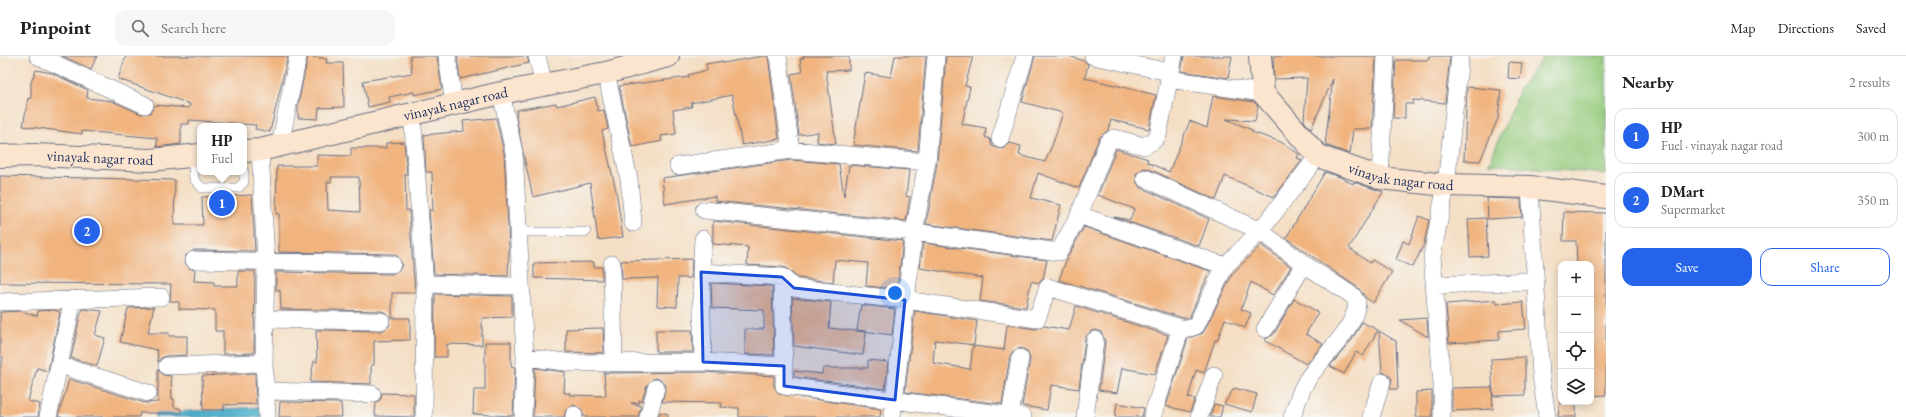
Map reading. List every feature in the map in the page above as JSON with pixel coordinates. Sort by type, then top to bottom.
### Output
[{"type":"street","points":[[38,56],[55,60],[145,105]]},
{"type":"street","points":[[267,417],[264,363],[266,261],[261,149],[298,56]]},
{"type":"street","points":[[447,56],[454,104]]},
{"type":"street","points":[[537,56],[544,85]]},
{"type":"street","name":"vinayak nagar road","points":[[261,149],[501,93],[606,73],[668,56]]},
{"type":"street","points":[[778,56],[791,150]]},
{"type":"street","points":[[892,417],[914,232],[927,162],[936,56]]},
{"type":"street","points":[[1000,139],[1025,56]]},
{"type":"street","points":[[1094,56],[1169,76],[1263,93],[1260,56]]},
{"type":"street","points":[[704,210],[914,232],[1059,252],[1079,216],[1108,142],[1114,138],[1144,146],[1153,141],[1158,134],[1174,56]]},
{"type":"street","points":[[1380,178],[1386,56]]},
{"type":"street","points":[[1442,417],[1442,384],[1432,256],[1446,185],[1460,56]]},
{"type":"street","points":[[606,73],[629,179],[633,223]]},
{"type":"street","points":[[501,93],[514,152],[525,357],[523,417]]},
{"type":"street","name":"vinayak nagar road","points":[[1263,93],[1318,156],[1380,178],[1446,185],[1530,187],[1606,197]]},
{"type":"street","points":[[412,114],[425,284],[424,417]]},
{"type":"street","points":[[678,166],[791,150],[927,162]]},
{"type":"street","name":"vinayak nagar road","points":[[0,156],[35,155],[150,160],[196,156]]},
{"type":"street","points":[[701,272],[782,277],[794,288],[905,300],[1037,319],[1048,287],[1181,328],[1190,328],[1196,326],[1225,266],[1260,231],[1318,156]]},
{"type":"street","points":[[1145,178],[1260,231],[1304,264],[1353,296],[1357,302],[1356,312],[1331,351],[1305,384],[1292,417]]},
{"type":"street","points":[[1530,187],[1534,281],[1541,375],[1547,417]]},
{"type":"street","points":[[1079,216],[1225,266]]},
{"type":"street","points":[[702,362],[701,272],[703,239]]},
{"type":"street","points":[[194,260],[392,264]]},
{"type":"street","points":[[612,264],[614,362]]},
{"type":"street","points":[[1265,329],[1304,264]]},
{"type":"street","points":[[782,277],[784,386],[895,400],[986,415],[1017,416],[1020,358]]},
{"type":"street","points":[[1435,285],[1534,281]]},
{"type":"street","points":[[425,284],[520,286]]},
{"type":"street","points":[[0,302],[161,297]]},
{"type":"street","points":[[48,417],[73,300]]},
{"type":"street","points":[[265,319],[381,321]]},
{"type":"street","points":[[1152,417],[1181,328]]},
{"type":"street","points":[[1085,417],[1095,340]]},
{"type":"street","points":[[525,357],[573,363],[702,362],[784,366]]},
{"type":"street","points":[[167,366],[264,363]]},
{"type":"street","points":[[59,365],[148,393]]},
{"type":"street","points":[[1199,417],[1214,375]]},
{"type":"street","points":[[1371,417],[1382,382]]},
{"type":"street","points":[[648,417],[656,388]]},
{"type":"street","points":[[266,391],[372,394]]},
{"type":"lane","points":[[196,156],[194,179],[202,188],[238,188],[244,182],[244,175]]},
{"type":"lane","points":[[518,232],[586,232]]},
{"type":"highlighted area","points":[[701,272],[782,277],[794,288],[905,300],[895,400],[784,386],[784,366],[703,362]]},
{"type":"green space","points":[[1544,56],[1606,56],[1606,174],[1489,164],[1519,89]]},
{"type":"water","points":[[261,407],[261,417],[155,417],[156,413]]},
{"type":"building","points":[[62,56],[97,56],[91,69]]},
{"type":"building","points":[[126,56],[288,56],[270,132],[255,129],[256,125],[247,124],[247,123],[189,120],[189,124],[181,124],[181,144],[157,147],[157,138],[82,131],[82,134],[23,126],[28,98],[31,99],[31,82],[36,70],[52,73],[88,90],[87,98],[112,101],[141,114],[150,113],[155,105],[189,108],[190,104],[118,79]]},
{"type":"building","points":[[308,56],[327,59],[326,63],[343,63],[344,107],[319,108],[318,119],[298,118],[298,105]]},
{"type":"building","points":[[410,56],[437,56],[442,89],[414,95],[414,92],[389,97],[390,102],[368,107],[363,81],[412,73]]},
{"type":"building","points":[[457,56],[527,56],[529,63],[460,79]]},
{"type":"building","points":[[768,56],[779,139],[742,145],[732,95],[691,103],[692,107],[673,110],[676,134],[661,136],[662,141],[632,147],[619,86],[689,77],[688,75],[707,70],[706,64],[723,61],[723,63]]},
{"type":"building","points":[[803,56],[849,56],[849,70],[826,71],[836,144],[817,142],[818,132],[799,135],[791,74],[802,72],[800,59],[804,58]]},
{"type":"building","points":[[895,56],[926,56],[918,151],[853,145],[865,73],[891,77]]},
{"type":"building","points":[[946,56],[973,56],[965,86],[970,87],[962,124],[986,128],[985,137],[990,139],[992,146],[997,148],[1003,149],[1009,143],[1021,146],[1019,155],[1045,162],[1053,143],[1063,113],[1022,102],[1035,56],[1069,56],[1084,61],[1088,64],[1085,78],[1156,95],[1149,129],[1111,120],[1108,130],[1099,138],[1079,188],[1038,173],[1031,198],[1061,205],[1052,241],[926,224],[937,163]]},
{"type":"building","points":[[1184,56],[1232,56],[1228,78],[1181,71]]},
{"type":"building","points":[[1273,56],[1376,56],[1372,129],[1353,129],[1350,154],[1325,145],[1333,79],[1311,129],[1304,121],[1307,78],[1274,79]]},
{"type":"building","points":[[1429,56],[1450,56],[1445,103],[1413,100],[1413,104],[1405,104],[1405,118],[1393,118],[1396,60],[1428,60]]},
{"type":"building","points":[[1509,62],[1522,63],[1520,79],[1508,78]]},
{"type":"building","points":[[1467,87],[1501,90],[1498,118],[1480,161],[1464,160]]},
{"type":"building","points":[[1213,96],[1254,102],[1258,106],[1255,121],[1226,119],[1252,130],[1252,132],[1281,142],[1299,154],[1297,158],[1302,160],[1274,197],[1225,176],[1216,200],[1144,168],[1136,174],[1137,183],[1140,187],[1209,219],[1199,246],[1114,217],[1130,220],[1134,209],[1098,195],[1116,149],[1148,159],[1147,162],[1169,172],[1190,121],[1207,128]]},
{"type":"building","points":[[595,97],[598,111],[604,110],[608,129],[602,131],[616,190],[623,237],[598,240],[590,183],[533,197],[516,117],[517,110],[556,103],[557,106]]},
{"type":"building","points":[[496,118],[504,153],[509,248],[508,276],[434,274],[429,210],[433,210],[432,172],[426,172],[424,135],[464,131],[463,121]]},
{"type":"building","points":[[404,142],[407,174],[405,174],[406,210],[409,210],[415,293],[392,293],[392,318],[410,318],[410,340],[374,341],[374,365],[371,365],[371,384],[310,382],[314,361],[317,362],[316,330],[381,331],[389,326],[390,317],[381,311],[281,309],[280,290],[276,290],[276,272],[392,274],[400,269],[402,264],[397,256],[392,254],[279,252],[279,214],[276,214],[277,166],[317,166],[317,155],[351,156],[351,148],[386,148],[386,143]],"holes":[[[331,177],[359,177],[360,212],[328,210],[327,182],[331,182]]]},
{"type":"building","points":[[791,160],[839,164],[844,197],[849,165],[909,170],[906,196],[910,197],[906,221],[715,201],[715,196],[665,204],[662,178]]},
{"type":"building","points":[[1325,172],[1340,177],[1353,184],[1354,182],[1383,192],[1349,248],[1370,263],[1372,260],[1392,272],[1373,303],[1366,298],[1358,288],[1286,238]]},
{"type":"building","points":[[0,176],[175,180],[174,225],[203,225],[202,197],[252,195],[255,251],[194,250],[186,255],[184,260],[189,268],[195,270],[194,281],[214,282],[214,286],[238,286],[238,271],[255,271],[254,353],[223,354],[223,331],[215,331],[215,310],[179,309],[179,302],[170,301],[171,284],[0,283]]},
{"type":"building","points":[[1487,198],[1521,199],[1522,217],[1488,219]]},
{"type":"building","points":[[1564,212],[1606,213],[1606,395],[1594,396],[1594,261],[1577,261],[1576,241],[1563,241]]},
{"type":"building","points":[[1419,216],[1429,220],[1424,244],[1413,267],[1396,260],[1403,241],[1409,244]]},
{"type":"building","points":[[1486,218],[1488,256],[1470,257],[1468,219]]},
{"type":"building","points":[[713,221],[903,241],[897,289],[866,286],[868,263],[835,260],[833,282],[798,278],[783,267],[747,265],[748,247],[713,244]]},
{"type":"building","points":[[1084,227],[1210,271],[1189,318],[1183,318],[1059,280],[1067,258]]},
{"type":"building","points":[[923,243],[1047,260],[1043,279],[1039,283],[1031,281],[1026,307],[980,301],[983,278],[920,268]]},
{"type":"building","points":[[1261,245],[1291,267],[1273,295],[1251,282],[1241,309],[1251,313],[1245,328],[1225,319],[1217,341],[1215,340],[1204,373],[1196,370],[1188,398],[1195,399],[1190,412],[1166,406],[1188,338],[1203,333],[1233,273]]},
{"type":"building","points":[[692,259],[691,278],[678,278],[677,307],[657,306],[658,278],[622,279],[621,261]]},
{"type":"building","points":[[594,262],[594,267],[602,267],[602,280],[534,278],[534,263]]},
{"type":"building","points":[[711,283],[772,286],[774,355],[745,354],[745,329],[764,329],[764,310],[712,308]]},
{"type":"building","points":[[435,294],[512,296],[512,317],[482,318],[482,345],[447,344],[447,357],[434,357]]},
{"type":"building","points":[[792,298],[831,302],[829,328],[866,332],[863,355],[794,346]]},
{"type":"building","points":[[1294,299],[1318,312],[1306,334],[1323,344],[1306,364],[1264,340],[1274,334]]},
{"type":"building","points":[[1496,300],[1497,304],[1523,302],[1526,329],[1499,331],[1499,340],[1449,343],[1446,304]]},
{"type":"building","points":[[861,305],[895,309],[892,335],[857,330]]},
{"type":"building","points":[[1076,306],[1168,335],[1155,374],[1122,368],[1117,393],[1099,390],[1105,341],[1101,332],[1096,330],[1091,331],[1085,338],[1079,389],[1051,385],[1047,410],[1022,406],[1030,359],[1027,351],[1021,348],[1013,351],[1010,356],[1002,404],[905,392],[915,311],[977,321],[974,345],[935,340],[933,363],[970,369],[973,346],[1004,350],[1007,325],[1036,329],[1044,326],[1069,330]]},
{"type":"building","points":[[154,307],[148,333],[169,333],[169,336],[187,336],[187,355],[166,356],[161,358],[158,362],[157,350],[120,342],[128,308]]},
{"type":"building","points":[[83,309],[102,311],[95,335],[105,338],[97,366],[71,358],[80,316]]},
{"type":"building","points":[[54,310],[60,312],[48,371],[37,368],[28,401],[40,404],[38,417],[0,417],[0,369],[3,357],[0,356],[0,312],[21,311],[37,316],[38,311]]},
{"type":"building","points":[[1427,318],[1428,337],[1400,320]]},
{"type":"building","points":[[1362,322],[1378,330],[1363,356],[1356,352],[1344,374],[1330,366],[1351,341]]},
{"type":"building","points":[[603,328],[604,353],[566,352],[566,329]]},
{"type":"building","points":[[656,330],[692,330],[693,352],[656,352]]},
{"type":"building","points":[[1379,331],[1396,341],[1398,389],[1390,389],[1392,379],[1389,375],[1382,372]]},
{"type":"building","points":[[485,342],[511,342],[511,366],[515,367],[513,416],[473,414],[474,390],[485,390]]},
{"type":"building","points":[[1525,357],[1525,395],[1493,396],[1491,359]]},
{"type":"building","points":[[868,360],[888,362],[885,389],[794,377],[794,371],[822,374],[823,368],[868,368]]},
{"type":"building","points":[[535,368],[565,372],[564,393],[570,393],[569,395],[606,396],[604,373],[703,372],[774,376],[774,386],[779,394],[881,409],[880,417],[739,417],[739,408],[721,407],[722,403],[662,402],[666,385],[659,379],[654,378],[647,385],[642,401],[639,400],[639,403],[631,403],[641,406],[638,417],[584,417],[582,410],[574,405],[566,410],[564,417],[533,417]]},
{"type":"building","points":[[158,369],[163,375],[171,376],[172,399],[174,399],[174,407],[181,409],[181,413],[140,413],[139,417],[58,417],[69,379],[145,403],[158,402]]},
{"type":"building","points":[[255,373],[256,404],[224,405],[224,410],[203,410],[202,376]]},
{"type":"building","points":[[1492,387],[1493,409],[1452,411],[1452,388]]},
{"type":"building","points":[[1234,388],[1257,394],[1252,412],[1224,404]]},
{"type":"building","points":[[1432,391],[1432,417],[1416,417],[1416,392]]},
{"type":"building","points":[[382,393],[414,394],[414,417],[375,416],[376,403],[381,399]]},
{"type":"building","points":[[280,402],[341,403],[342,417],[279,417]]},
{"type":"building","points":[[1117,403],[1144,408],[1142,417],[1115,417]]},
{"type":"building","points":[[1214,404],[1223,406],[1220,417],[1210,417]]},
{"type":"building","points":[[1560,405],[1576,405],[1576,417],[1558,417]]},
{"type":"building","points":[[660,412],[668,414],[668,417],[658,417]]},
{"type":"place","name":"HP","points":[[222,203]]},
{"type":"place","name":"DMart","points":[[87,231]]}]
